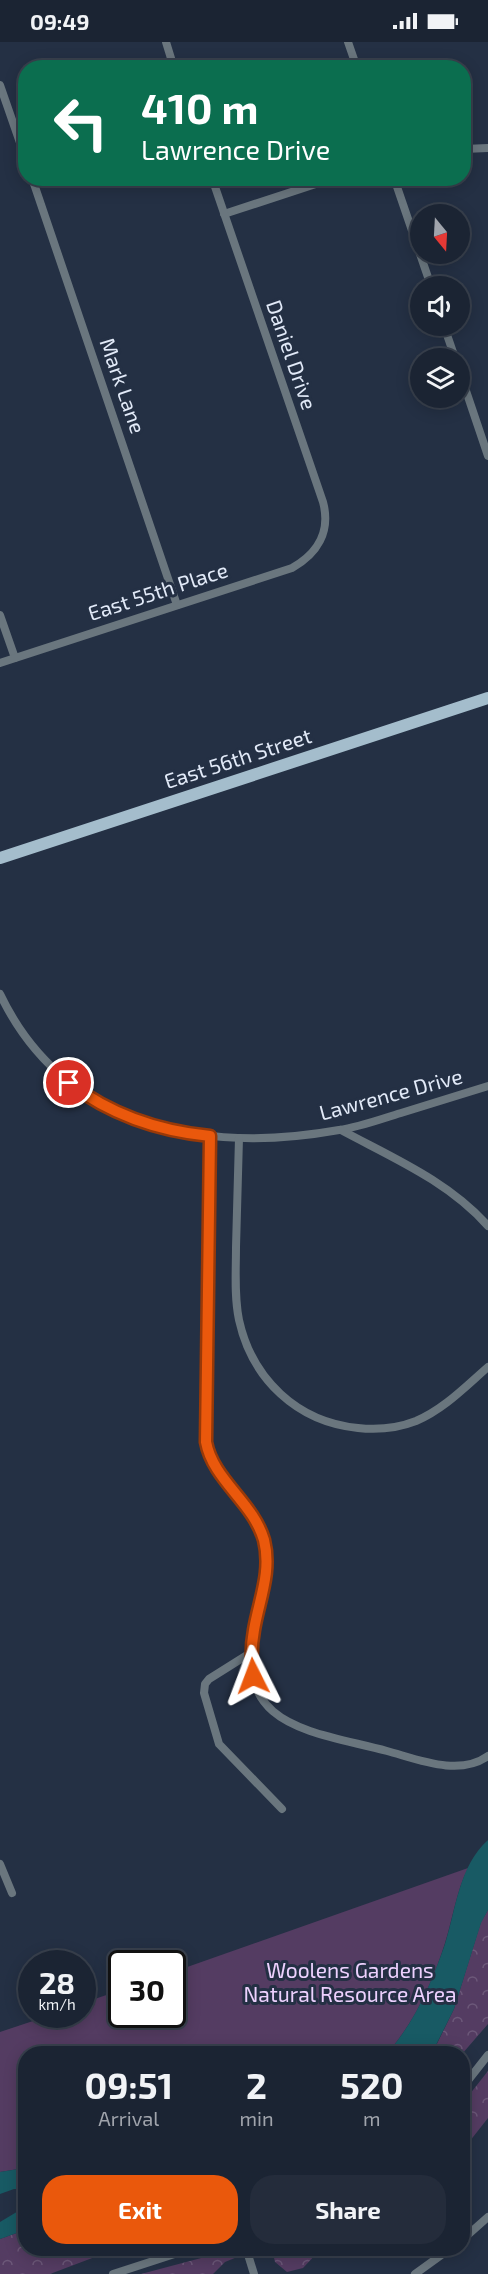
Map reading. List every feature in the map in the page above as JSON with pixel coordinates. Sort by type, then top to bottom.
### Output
[{"type":"main road","name":"East 56th Street","points":[[0,858],[488,698]]},
{"type":"street","points":[[166,42],[172,60]]},
{"type":"street","points":[[348,42],[354,60]]},
{"type":"street","points":[[0,85],[18,137]]},
{"type":"street","points":[[471,149],[488,148]]},
{"type":"street","name":"Mark Lane","points":[[35,186],[177,605]]},
{"type":"street","name":"Daniel Drive","points":[[215,186],[324,506],[325,524],[319,543]]},
{"type":"street","points":[[224,214],[310,186]]},
{"type":"street","points":[[397,186],[428,276]]},
{"type":"street","points":[[470,403],[488,456]]},
{"type":"street","name":"East 55th Place","points":[[0,663],[292,568],[309,557],[319,543]]},
{"type":"street","points":[[0,615],[15,658]]},
{"type":"street","name":"Lawrence Drive","points":[[0,994],[14,1020],[33,1047],[56,1072],[79,1091],[131,1119],[171,1130],[239,1138],[297,1136],[341,1130],[488,1086]]},
{"type":"street","points":[[341,1130],[438,1182],[462,1200],[488,1226]]},
{"type":"street","points":[[210,1136],[206,1442],[212,1460],[252,1514],[264,1541],[267,1571],[254,1631],[252,1652],[253,1676],[260,1696],[273,1713],[291,1725],[442,1765],[468,1764],[488,1756]]},
{"type":"street","points":[[239,1138],[235,1286],[237,1311],[243,1336],[251,1355],[262,1374],[278,1393],[298,1408],[324,1421],[352,1428],[381,1428],[406,1424],[438,1410],[488,1367]]},
{"type":"street","points":[[252,1652],[209,1679],[205,1684],[204,1693],[214,1731],[221,1747],[282,1809]]},
{"type":"street","points":[[0,1864],[12,1893]]},
{"type":"street","points":[[470,2078],[488,2055]]},
{"type":"street","points":[[470,2233],[488,2217]]},
{"type":"street","points":[[113,2274],[168,2256]]},
{"type":"street","points":[[248,2256],[254,2274]]},
{"type":"street","points":[[415,2274],[441,2256]]},
{"type":"green space","name":"Woolens Gardens Natural Resource Area","points":[[468,1868],[435,1972],[414,2015],[393,2046],[18,2046],[18,2169],[0,2172],[0,2032],[18,2026],[18,2028],[96,2028],[96,1999],[108,1994],[108,2028],[186,2028],[186,1967]]},
{"type":"green space","points":[[488,1910],[488,2024],[469,2046],[436,2046],[454,2009],[481,1922]]},
{"type":"green space","points":[[488,2071],[488,2118],[470,2141],[470,2094]]},
{"type":"green space","points":[[18,2233],[18,2256],[98,2256],[50,2274],[0,2274],[0,2239]]},
{"type":"green space","points":[[209,2256],[240,2256],[225,2262],[213,2274],[141,2274]]},
{"type":"green space","points":[[274,2256],[314,2256],[303,2268],[287,2272],[275,2262]]},
{"type":"shaded area","points":[[488,1840],[488,1910],[481,1923],[454,2009],[436,2046],[393,2046],[414,2016],[428,1988],[445,1944],[465,1875],[478,1850]]},
{"type":"shaded area","points":[[18,2169],[18,2189],[0,2194],[0,2172]]},
{"type":"shaded area","points":[[18,2211],[18,2233],[0,2239],[0,2222]]},
{"type":"route","points":[[69,1083],[97,1102],[131,1119],[159,1128],[210,1136],[206,1442],[215,1466],[254,1518],[266,1550],[265,1584],[252,1643],[253,1676]]}]
